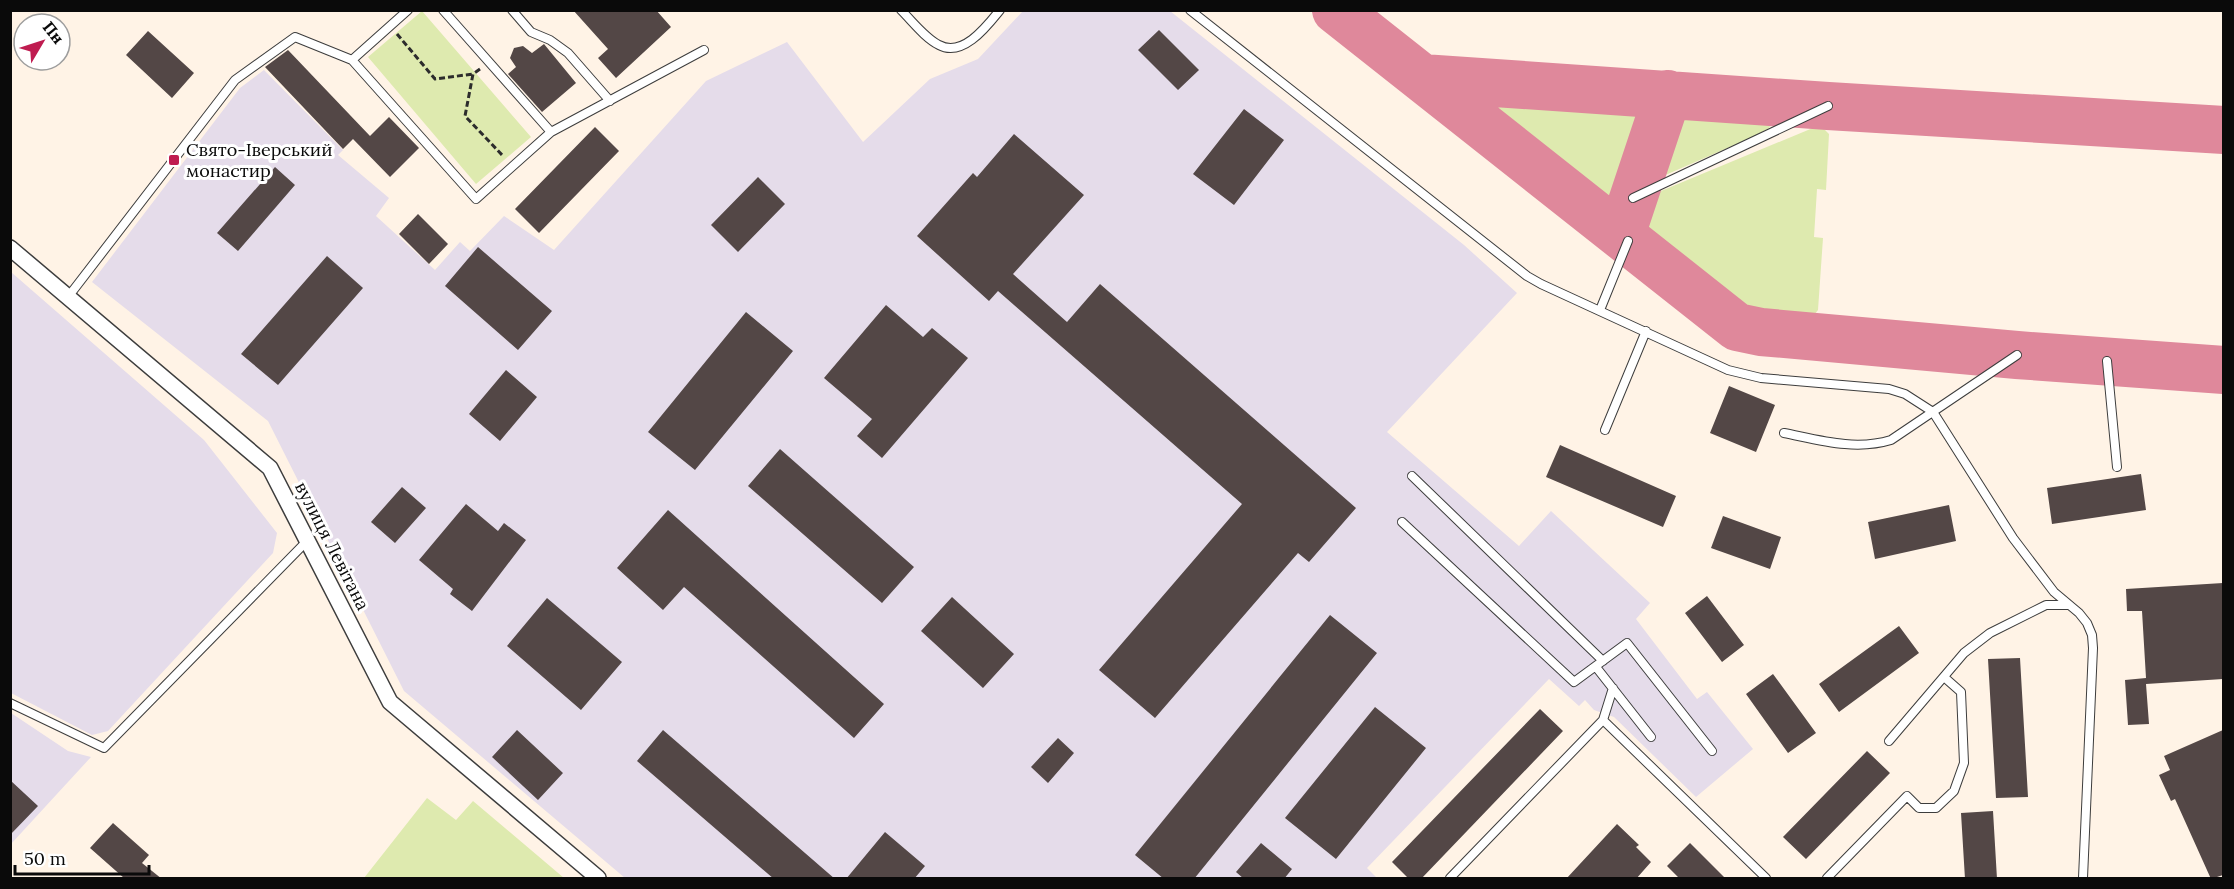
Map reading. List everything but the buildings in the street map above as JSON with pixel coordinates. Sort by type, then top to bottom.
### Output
[{"type":"street","name":"вулиця Левітана","points":[[10,248],[270,468],[390,702],[598,879]]},
{"type":"lane","points":[[352,60],[408,10]]},
{"type":"lane","points":[[443,10],[551,132]]},
{"type":"lane","points":[[512,10],[531,32],[550,40],[568,53],[610,101]]},
{"type":"lane","points":[[901,10],[940,46],[954,48],[970,42],[1000,10]]},
{"type":"lane","points":[[1190,10],[1527,276],[1560,294],[1600,310],[1728,370],[1761,378],[1889,389],[1905,394],[1934,412],[2013,538],[2054,592],[2079,613],[2087,623],[2092,635],[2083,879]]},
{"type":"lane","points":[[68,297],[236,80],[295,37],[352,60],[476,199],[551,132],[704,50]]},
{"type":"lane","points":[[1633,198],[1828,106]]},
{"type":"lane","points":[[1600,310],[1628,241]]},
{"type":"lane","points":[[1605,430],[1646,331]]},
{"type":"lane","points":[[1784,433],[1848,445],[1891,440],[2018,355]]},
{"type":"lane","points":[[2107,361],[2116,467]]},
{"type":"lane","points":[[1412,476],[1603,661]]},
{"type":"lane","points":[[1402,522],[1574,682],[1628,643],[1712,752]]},
{"type":"lane","points":[[10,704],[104,748],[307,541]]},
{"type":"lane","points":[[1889,741],[1964,653],[1990,633],[2046,605],[2068,605]]},
{"type":"lane","points":[[1596,667],[1651,737]]},
{"type":"lane","points":[[1827,879],[1907,796],[1919,808],[1936,808],[1954,791],[1964,763],[1961,693],[1944,677]]},
{"type":"lane","points":[[1450,879],[1603,720],[1613,688]]},
{"type":"lane","points":[[1603,720],[1766,879]]},
{"type":"path","points":[[390,26],[435,79],[473,74],[488,61]]},
{"type":"path","points":[[473,74],[465,116],[513,166]]},
{"type":"shaded area","points":[[1023,11],[1170,11],[1464,245],[1517,293],[1387,432],[1519,546],[1551,511],[1650,603],[1636,619],[1697,699],[1707,692],[1753,749],[1696,797],[1614,717],[1594,710],[1585,700],[1579,706],[1549,679],[1367,868],[1377,878],[625,878],[404,691],[268,421],[92,282],[240,88],[264,70],[343,150],[338,155],[389,198],[376,216],[435,270],[460,242],[470,251],[504,216],[554,250],[706,81],[787,42],[863,142],[930,79],[978,59]]},
{"type":"shaded area","points":[[11,272],[204,440],[277,533],[273,553],[108,731],[92,735],[11,693]]},
{"type":"shaded area","points":[[11,713],[68,751],[91,757],[11,844]]},
{"type":"green space","points":[[422,11],[531,137],[476,184],[368,57]]},
{"type":"green space","points":[[1482,100],[1648,111],[1617,201],[1610,203],[1598,199],[1479,105]]},
{"type":"green space","points":[[1676,114],[1775,119],[1769,128],[1755,136],[1654,180]]},
{"type":"green space","points":[[1820,125],[1829,134],[1826,190],[1817,189],[1814,237],[1823,238],[1818,310],[1809,321],[1754,316],[1735,307],[1639,232],[1651,199],[1661,191]]},
{"type":"green space","points":[[427,798],[456,820],[473,801],[564,878],[364,878]]},
{"type":"taxiway","points":[[1336,10],[1737,327],[1761,332],[2017,355],[2224,370]]},
{"type":"taxiway","points":[[1422,78],[2224,130]]},
{"type":"taxiway","points":[[1621,235],[1668,94]]},
{"type":"place","name":"Свято-Іверський монастир","points":[[174,160]]}]
